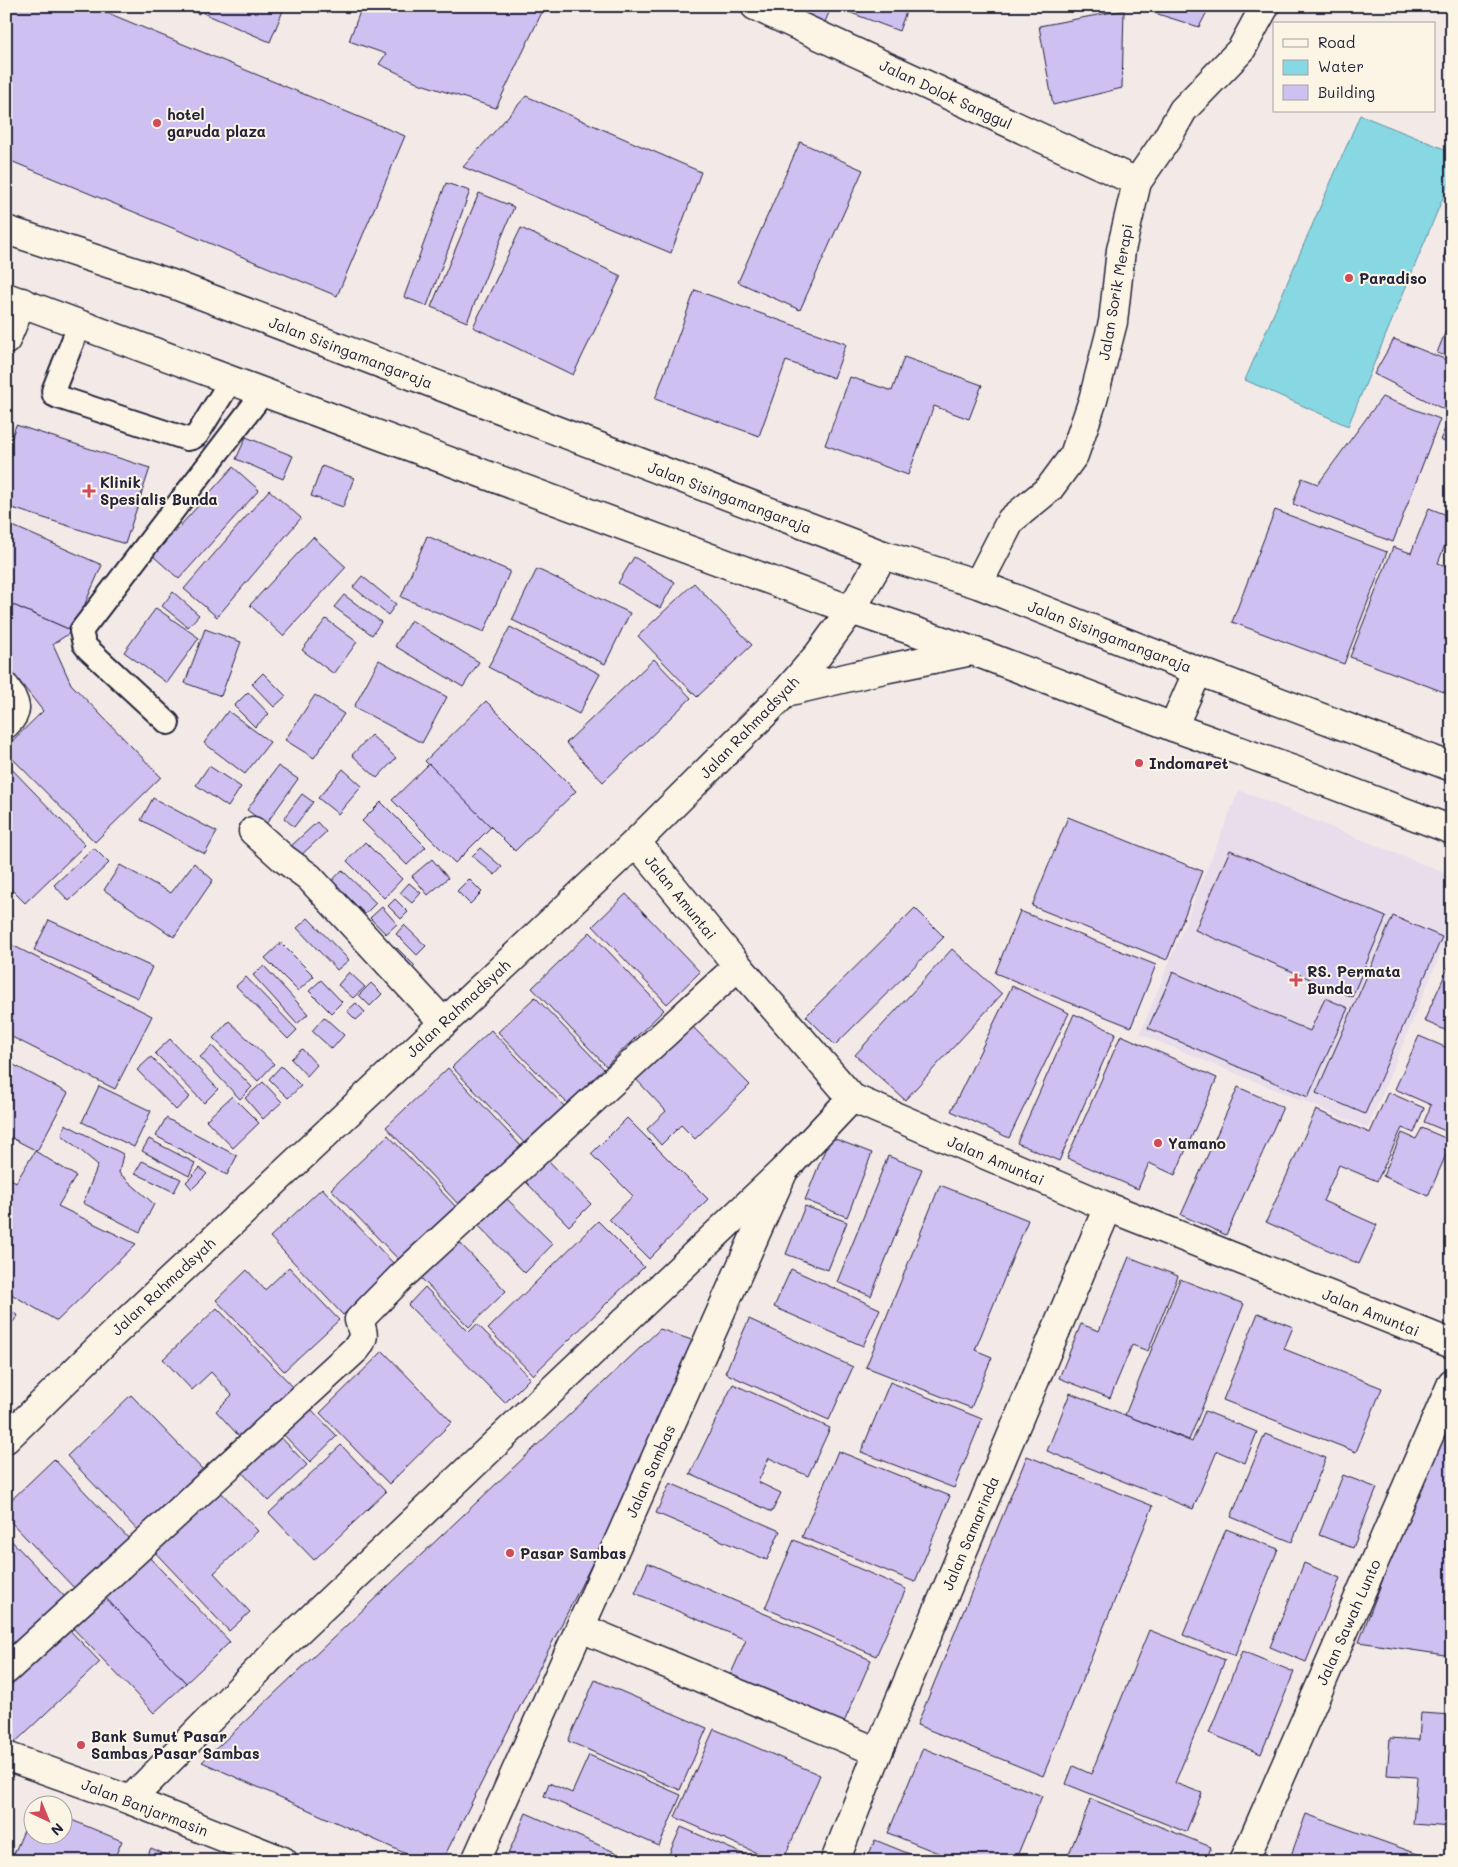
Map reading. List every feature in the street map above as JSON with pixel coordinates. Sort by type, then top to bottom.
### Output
[{"type":"street","name":"Jalan Dolok Sanggul","points":[[755,6],[1137,182]]},
{"type":"street","name":"Jalan Sorik Merapi","points":[[978,584],[1011,520],[1049,489],[1074,456],[1094,400],[1113,322],[1121,250],[1137,182],[1166,140],[1183,110],[1242,50],[1265,6]]},
{"type":"street","name":"Jalan Sisingamangaraja","points":[[6,230],[175,285],[883,555],[978,584],[1198,671],[1452,767]]},
{"type":"street","points":[[6,340],[14,299],[262,393],[851,610],[973,650],[1172,727],[1307,775],[1452,830]]},
{"type":"street","name":"Jalan Rahmadsyah","points":[[6,1439],[110,1336],[636,842],[786,692],[851,610],[883,555]]},
{"type":"street","points":[[786,692],[973,650]]},
{"type":"street","points":[[1172,727],[1198,671]]},
{"type":"street","points":[[6,688],[16,707],[14,717],[6,724]]},
{"type":"street","points":[[253,831],[283,858],[309,877],[443,1022]]},
{"type":"street","name":"Jalan Amuntai","points":[[636,842],[738,966],[852,1098],[1108,1207],[1452,1344]]},
{"type":"street","points":[[6,1670],[357,1348],[364,1333],[359,1320],[404,1275],[738,966]]},
{"type":"street","name":"Jalan Sambas","points":[[476,1861],[784,1170],[852,1098]]},
{"type":"street","points":[[130,1800],[290,1638],[784,1170]]},
{"type":"street","name":"Jalan Samarinda","points":[[835,1861],[878,1752],[1108,1207]]},
{"type":"street","name":"Jalan Sawah Lunto","points":[[1244,1861],[1452,1383]]},
{"type":"street","points":[[581,1628],[878,1752]]},
{"type":"street","name":"Jalan Banjarmasin","points":[[6,1756],[130,1800],[283,1861]]},
{"type":"lane","points":[[80,324],[53,391],[54,395],[58,397],[187,439],[197,435],[230,380]]},
{"type":"lane","points":[[168,722],[88,650],[84,644],[81,631],[262,393]]},
{"type":"shaded area","name":"RS. Permata Bunda","points":[[1239,790],[1452,876],[1452,926],[1368,1128],[1140,1034]]},
{"type":"water","name":"Paradiso","points":[[1360,115],[1452,152],[1452,176],[1348,426],[1245,380]]},
{"type":"building","points":[[9,6],[91,6],[405,136],[337,296],[6,159],[6,14]]},
{"type":"building","points":[[178,6],[201,6],[199,14]]},
{"type":"building","points":[[206,6],[285,6],[270,42],[203,13]]},
{"type":"building","points":[[362,6],[545,6],[496,108],[421,84],[379,64],[386,54],[349,41]]},
{"type":"building","points":[[798,6],[832,6],[824,24],[795,12]]},
{"type":"building","points":[[848,6],[908,6],[899,31],[846,11]]},
{"type":"building","points":[[1147,6],[1210,6],[1199,27],[1145,10]]},
{"type":"building","points":[[1124,10],[1122,88],[1053,105],[1039,26]]},
{"type":"building","points":[[526,96],[701,172],[671,253],[463,167]]},
{"type":"building","points":[[800,142],[863,170],[800,310],[738,282]]},
{"type":"building","points":[[446,183],[470,191],[427,306],[404,297]]},
{"type":"building","points":[[479,193],[514,207],[467,322],[431,307]]},
{"type":"building","points":[[521,228],[621,276],[573,375],[473,327]]},
{"type":"building","points":[[1452,232],[1452,271],[1444,256]]},
{"type":"building","points":[[695,290],[846,344],[834,378],[786,361],[759,436],[655,399]]},
{"type":"building","points":[[1452,315],[1452,358],[1437,353]]},
{"type":"building","points":[[1394,339],[1452,362],[1452,392],[1445,410],[1374,374]]},
{"type":"building","points":[[904,357],[982,385],[969,419],[934,406],[908,475],[825,445],[850,377],[892,391]]},
{"type":"building","points":[[1382,397],[1440,419],[1393,542],[1293,504],[1302,478],[1318,484]]},
{"type":"building","points":[[1452,413],[1452,445],[1440,440]]},
{"type":"building","points":[[16,425],[150,468],[125,544],[6,506],[6,454]]},
{"type":"building","points":[[246,437],[293,456],[283,479],[236,459]]},
{"type":"building","points":[[322,466],[354,478],[343,507],[311,496]]},
{"type":"building","points":[[233,467],[259,490],[179,579],[153,556]]},
{"type":"building","points":[[269,490],[301,518],[217,617],[184,589]]},
{"type":"building","points":[[1429,508],[1452,517],[1452,527],[1438,563],[1452,568],[1452,695],[1350,657],[1393,547],[1411,553]]},
{"type":"building","points":[[1275,510],[1387,552],[1344,664],[1232,622]]},
{"type":"building","points":[[6,523],[102,565],[73,631],[6,602]]},
{"type":"building","points":[[427,536],[510,571],[484,632],[401,597]]},
{"type":"building","points":[[313,537],[346,567],[283,636],[250,605]]},
{"type":"building","points":[[634,557],[675,582],[660,608],[618,583]]},
{"type":"building","points":[[537,569],[630,613],[605,664],[512,620]]},
{"type":"building","points":[[362,576],[396,604],[388,615],[353,587]]},
{"type":"building","points":[[694,583],[752,645],[697,697],[638,636]]},
{"type":"building","points":[[173,592],[199,615],[188,627],[162,606]]},
{"type":"building","points":[[344,595],[381,622],[372,635],[334,607]]},
{"type":"building","points":[[6,602],[73,631],[53,644],[71,684],[161,777],[95,842],[6,752],[6,747],[43,711],[6,664]]},
{"type":"building","points":[[156,608],[199,638],[167,683],[124,652]]},
{"type":"building","points":[[326,619],[357,642],[334,674],[302,650]]},
{"type":"building","points":[[411,620],[479,662],[463,687],[395,646]]},
{"type":"building","points":[[510,627],[600,674],[579,714],[488,667]]},
{"type":"building","points":[[205,629],[241,642],[221,696],[185,683]]},
{"type":"building","points":[[654,659],[691,698],[603,782],[566,743]]},
{"type":"building","points":[[379,660],[447,697],[422,743],[354,707]]},
{"type":"building","points":[[263,673],[286,696],[274,707],[252,684]]},
{"type":"building","points":[[248,692],[269,714],[255,727],[234,706]]},
{"type":"building","points":[[315,695],[344,714],[314,758],[285,740]]},
{"type":"building","points":[[486,701],[576,791],[515,851],[425,761]]},
{"type":"building","points":[[228,711],[270,742],[245,774],[204,743]]},
{"type":"building","points":[[371,735],[396,758],[377,778],[352,755]]},
{"type":"building","points":[[6,763],[85,845],[25,903],[6,884]]},
{"type":"building","points":[[429,764],[491,827],[455,863],[392,800]]},
{"type":"building","points":[[209,766],[241,787],[228,807],[196,785]]},
{"type":"building","points":[[278,766],[298,779],[266,824],[247,810]]},
{"type":"building","points":[[343,769],[362,786],[338,814],[318,798]]},
{"type":"building","points":[[302,794],[313,802],[294,827],[284,818]]},
{"type":"building","points":[[153,798],[217,832],[205,854],[141,820]]},
{"type":"building","points":[[381,802],[426,847],[407,865],[362,821]]},
{"type":"building","points":[[1068,817],[1202,871],[1167,960],[1032,906]]},
{"type":"building","points":[[317,822],[326,832],[299,857],[290,847]]},
{"type":"building","points":[[365,842],[402,879],[384,898],[347,861]]},
{"type":"building","points":[[94,848],[109,863],[69,901],[54,885]]},
{"type":"building","points":[[480,848],[502,867],[495,875],[472,856]]},
{"type":"building","points":[[1230,850],[1386,917],[1352,997],[1195,930]]},
{"type":"building","points":[[432,859],[448,878],[428,895],[412,876]]},
{"type":"building","points":[[194,863],[213,880],[174,937],[104,890],[120,865],[171,893]]},
{"type":"building","points":[[342,870],[376,903],[365,914],[332,881]]},
{"type":"building","points":[[469,879],[482,892],[470,904],[457,891]]},
{"type":"building","points":[[409,883],[421,893],[412,903],[400,893]]},
{"type":"building","points":[[626,894],[700,972],[667,1004],[593,926]]},
{"type":"building","points":[[395,899],[408,912],[401,919],[388,906]]},
{"type":"building","points":[[382,907],[397,924],[386,934],[370,918]]},
{"type":"building","points":[[915,908],[944,937],[835,1045],[806,1016]]},
{"type":"building","points":[[1020,911],[1156,965],[1131,1027],[995,973]]},
{"type":"building","points":[[1393,916],[1442,937],[1365,1114],[1316,1093]]},
{"type":"building","points":[[308,918],[349,960],[337,970],[297,928]]},
{"type":"building","points":[[49,920],[152,967],[138,998],[34,950]]},
{"type":"building","points":[[404,925],[426,946],[417,955],[396,934]]},
{"type":"building","points":[[590,932],[664,1010],[606,1066],[532,988]]},
{"type":"building","points":[[6,942],[152,1016],[115,1089],[6,1034]]},
{"type":"building","points":[[281,943],[314,976],[298,991],[265,958]]},
{"type":"building","points":[[397,948],[415,966],[404,976],[386,959]]},
{"type":"building","points":[[952,949],[1002,994],[905,1100],[855,1055]]},
{"type":"building","points":[[1452,959],[1452,1033],[1424,1021]]},
{"type":"building","points":[[264,966],[308,1014],[297,1024],[253,975]]},
{"type":"building","points":[[349,972],[365,987],[353,998],[338,985]]},
{"type":"building","points":[[1173,972],[1310,1031],[1325,998],[1348,1008],[1308,1097],[1148,1028]]},
{"type":"building","points":[[246,977],[297,1030],[288,1039],[236,986]]},
{"type":"building","points":[[321,980],[342,1002],[331,1013],[309,991]]},
{"type":"building","points":[[371,983],[382,994],[370,1006],[359,995]]},
{"type":"building","points":[[1012,986],[1069,1013],[1009,1138],[951,1111]]},
{"type":"building","points":[[535,997],[605,1070],[568,1104],[498,1032]]},
{"type":"building","points":[[356,1003],[365,1012],[356,1020],[347,1011]]},
{"type":"building","points":[[1074,1014],[1116,1033],[1059,1161],[1017,1143]]},
{"type":"building","points":[[324,1017],[344,1035],[332,1049],[312,1031]]},
{"type":"building","points":[[229,1021],[274,1064],[258,1081],[213,1038]]},
{"type":"building","points":[[688,1022],[750,1085],[695,1139],[681,1125],[661,1145],[647,1129],[666,1111],[633,1076]]},
{"type":"building","points":[[491,1030],[566,1108],[527,1146],[452,1067]]},
{"type":"building","points":[[1121,1035],[1217,1078],[1175,1175],[1149,1163],[1138,1189],[1067,1158]]},
{"type":"building","points":[[1419,1036],[1452,1050],[1452,1125],[1448,1132],[1424,1122],[1431,1105],[1395,1089]]},
{"type":"building","points":[[170,1039],[218,1089],[204,1103],[155,1053]]},
{"type":"building","points":[[212,1046],[252,1087],[240,1099],[200,1057]]},
{"type":"building","points":[[302,1049],[317,1065],[307,1076],[291,1059]]},
{"type":"building","points":[[151,1057],[190,1097],[176,1110],[137,1070]]},
{"type":"building","points":[[6,1061],[68,1093],[37,1151],[6,1135]]},
{"type":"building","points":[[281,1066],[301,1086],[288,1098],[269,1079]]},
{"type":"building","points":[[448,1068],[522,1147],[460,1206],[386,1127]]},
{"type":"building","points":[[263,1082],[282,1102],[263,1119],[245,1098]]},
{"type":"building","points":[[99,1086],[151,1111],[134,1147],[82,1122]]},
{"type":"building","points":[[1238,1087],[1283,1107],[1226,1235],[1181,1215]]},
{"type":"building","points":[[1388,1092],[1424,1108],[1414,1133],[1402,1128],[1377,1181],[1339,1165],[1323,1201],[1377,1225],[1359,1264],[1266,1222],[1316,1110],[1370,1133]]},
{"type":"building","points":[[232,1096],[259,1123],[233,1148],[206,1120]]},
{"type":"building","points":[[166,1118],[237,1156],[227,1175],[156,1136]]},
{"type":"building","points":[[627,1118],[708,1199],[649,1259],[609,1219],[633,1196],[591,1154]]},
{"type":"building","points":[[65,1124],[123,1154],[119,1173],[154,1204],[140,1232],[83,1203],[98,1165],[62,1135]]},
{"type":"building","points":[[1422,1128],[1452,1141],[1428,1196],[1383,1176],[1402,1133],[1416,1139]]},
{"type":"building","points":[[388,1135],[456,1207],[399,1260],[331,1189]]},
{"type":"building","points":[[830,1137],[872,1153],[847,1217],[805,1200]]},
{"type":"building","points":[[149,1139],[195,1163],[189,1176],[142,1151]]},
{"type":"building","points":[[35,1151],[76,1176],[58,1206],[136,1244],[57,1321],[6,1291],[6,1176],[16,1182]]},
{"type":"building","points":[[888,1156],[922,1169],[871,1296],[837,1282]]},
{"type":"building","points":[[545,1157],[591,1204],[569,1226],[523,1179]]},
{"type":"building","points":[[142,1161],[181,1179],[174,1192],[135,1173]]},
{"type":"building","points":[[200,1168],[207,1174],[192,1189],[186,1182]]},
{"type":"building","points":[[940,1185],[1028,1220],[975,1350],[992,1357],[971,1408],[866,1367]]},
{"type":"building","points":[[322,1188],[395,1265],[343,1315],[270,1237]]},
{"type":"building","points":[[503,1195],[553,1244],[525,1273],[475,1222]]},
{"type":"building","points":[[805,1206],[847,1222],[828,1270],[786,1254]]},
{"type":"building","points":[[598,1221],[644,1267],[533,1375],[488,1329]]},
{"type":"building","points":[[455,1238],[506,1291],[469,1327],[417,1274]]},
{"type":"building","points":[[1129,1257],[1178,1276],[1148,1351],[1132,1345],[1110,1398],[1059,1378],[1081,1324],[1099,1331]]},
{"type":"building","points":[[289,1267],[339,1320],[284,1371],[216,1300],[247,1270],[265,1290]]},
{"type":"building","points":[[791,1269],[880,1309],[863,1346],[774,1307]]},
{"type":"building","points":[[1180,1279],[1244,1304],[1189,1440],[1125,1415]]},
{"type":"building","points":[[425,1287],[469,1332],[477,1324],[530,1378],[505,1403],[408,1305]]},
{"type":"building","points":[[6,1307],[18,1316],[6,1330]]},
{"type":"building","points":[[217,1308],[300,1394],[247,1445],[216,1411],[232,1395],[211,1372],[192,1390],[163,1359]]},
{"type":"building","points":[[1258,1313],[1293,1327],[1284,1349],[1382,1388],[1356,1452],[1223,1400]]},
{"type":"building","points":[[749,1319],[853,1367],[829,1420],[725,1373]]},
{"type":"building","name":"Pasar Sambas","points":[[660,1329],[703,1344],[442,1861],[422,1861],[202,1762]]},
{"type":"building","points":[[383,1351],[452,1422],[389,1484],[320,1413]]},
{"type":"building","points":[[890,1382],[982,1419],[954,1488],[861,1452]]},
{"type":"building","points":[[733,1384],[830,1428],[808,1476],[769,1458],[758,1482],[781,1493],[772,1512],[690,1474]]},
{"type":"building","points":[[1070,1393],[1192,1442],[1205,1411],[1257,1432],[1245,1463],[1217,1451],[1193,1509],[1047,1451]]},
{"type":"building","points":[[131,1395],[206,1473],[141,1534],[67,1456]]},
{"type":"building","points":[[304,1402],[337,1436],[310,1462],[277,1428]]},
{"type":"building","points":[[1444,1419],[1452,1420],[1451,1656],[1359,1642]]},
{"type":"building","points":[[275,1431],[307,1465],[269,1501],[237,1467]]},
{"type":"building","points":[[1265,1434],[1326,1458],[1292,1542],[1231,1517]]},
{"type":"building","points":[[341,1445],[386,1492],[314,1560],[269,1513]]},
{"type":"building","points":[[838,1451],[950,1496],[915,1582],[802,1537]]},
{"type":"building","points":[[1027,1456],[1153,1506],[1043,1776],[917,1725]]},
{"type":"building","points":[[54,1459],[132,1542],[79,1593],[6,1517],[6,1505]]},
{"type":"building","points":[[1343,1475],[1377,1488],[1353,1548],[1319,1535]]},
{"type":"building","points":[[670,1483],[780,1531],[767,1560],[656,1513]]},
{"type":"building","points":[[215,1486],[258,1531],[214,1573],[250,1612],[229,1631],[150,1547]]},
{"type":"building","points":[[1226,1529],[1278,1549],[1235,1656],[1183,1635]]},
{"type":"building","points":[[6,1535],[66,1598],[6,1655]]},
{"type":"building","points":[[794,1540],[906,1589],[876,1656],[765,1608]]},
{"type":"building","points":[[144,1552],[230,1642],[186,1683],[101,1593]]},
{"type":"building","points":[[648,1563],[871,1660],[842,1727],[729,1678],[746,1640],[635,1593]]},
{"type":"building","points":[[1304,1563],[1340,1578],[1306,1662],[1270,1647]]},
{"type":"building","points":[[101,1593],[186,1683],[154,1713],[69,1624]]},
{"type":"building","points":[[63,1623],[100,1662],[7,1750],[6,1677]]},
{"type":"building","points":[[1149,1630],[1225,1660],[1175,1783],[1202,1793],[1186,1832],[1066,1784],[1073,1766],[1091,1774]]},
{"type":"building","points":[[1242,1651],[1294,1672],[1261,1754],[1209,1733]]},
{"type":"building","points":[[595,1680],[707,1728],[680,1790],[568,1741]]},
{"type":"building","points":[[1421,1713],[1452,1715],[1451,1827],[1413,1824],[1417,1777],[1387,1775],[1390,1738],[1419,1740]]},
{"type":"building","points":[[714,1729],[820,1775],[783,1861],[775,1861],[675,1817]]},
{"type":"building","points":[[923,1748],[1042,1796],[1015,1861],[958,1861],[888,1833]]},
{"type":"building","points":[[589,1755],[681,1795],[659,1846],[544,1796],[549,1783],[572,1793]]},
{"type":"building","points":[[1091,1799],[1211,1847],[1206,1861],[1066,1861]]},
{"type":"building","points":[[526,1813],[635,1861],[505,1861]]},
{"type":"building","points":[[1306,1814],[1429,1858],[1428,1861],[1289,1861]]},
{"type":"building","points":[[72,1820],[122,1841],[113,1861],[11,1861],[22,1835],[22,1844],[72,1844]]},
{"type":"building","points":[[681,1827],[759,1861],[666,1861]]},
{"type":"building","points":[[875,1840],[927,1861],[866,1861]]},
{"type":"building","points":[[151,1848],[180,1861],[145,1861]]},
{"type":"place","name":"hotel garuda plaza","points":[[157,123]]},
{"type":"place","name":"Paradiso","points":[[1349,278]]},
{"type":"place","name":"Klinik Spesialis Bunda","points":[[89,491]]},
{"type":"place","name":"Indomaret","points":[[1139,763]]},
{"type":"place","name":"RS. Permata Bunda","points":[[1296,980]]},
{"type":"place","name":"Yamano","points":[[1158,1143]]},
{"type":"place","name":"Pasar Sambas","points":[[510,1553]]},
{"type":"place","name":"Bank Sumut Pasar Sambas Pasar Sambas","points":[[81,1745]]}]
